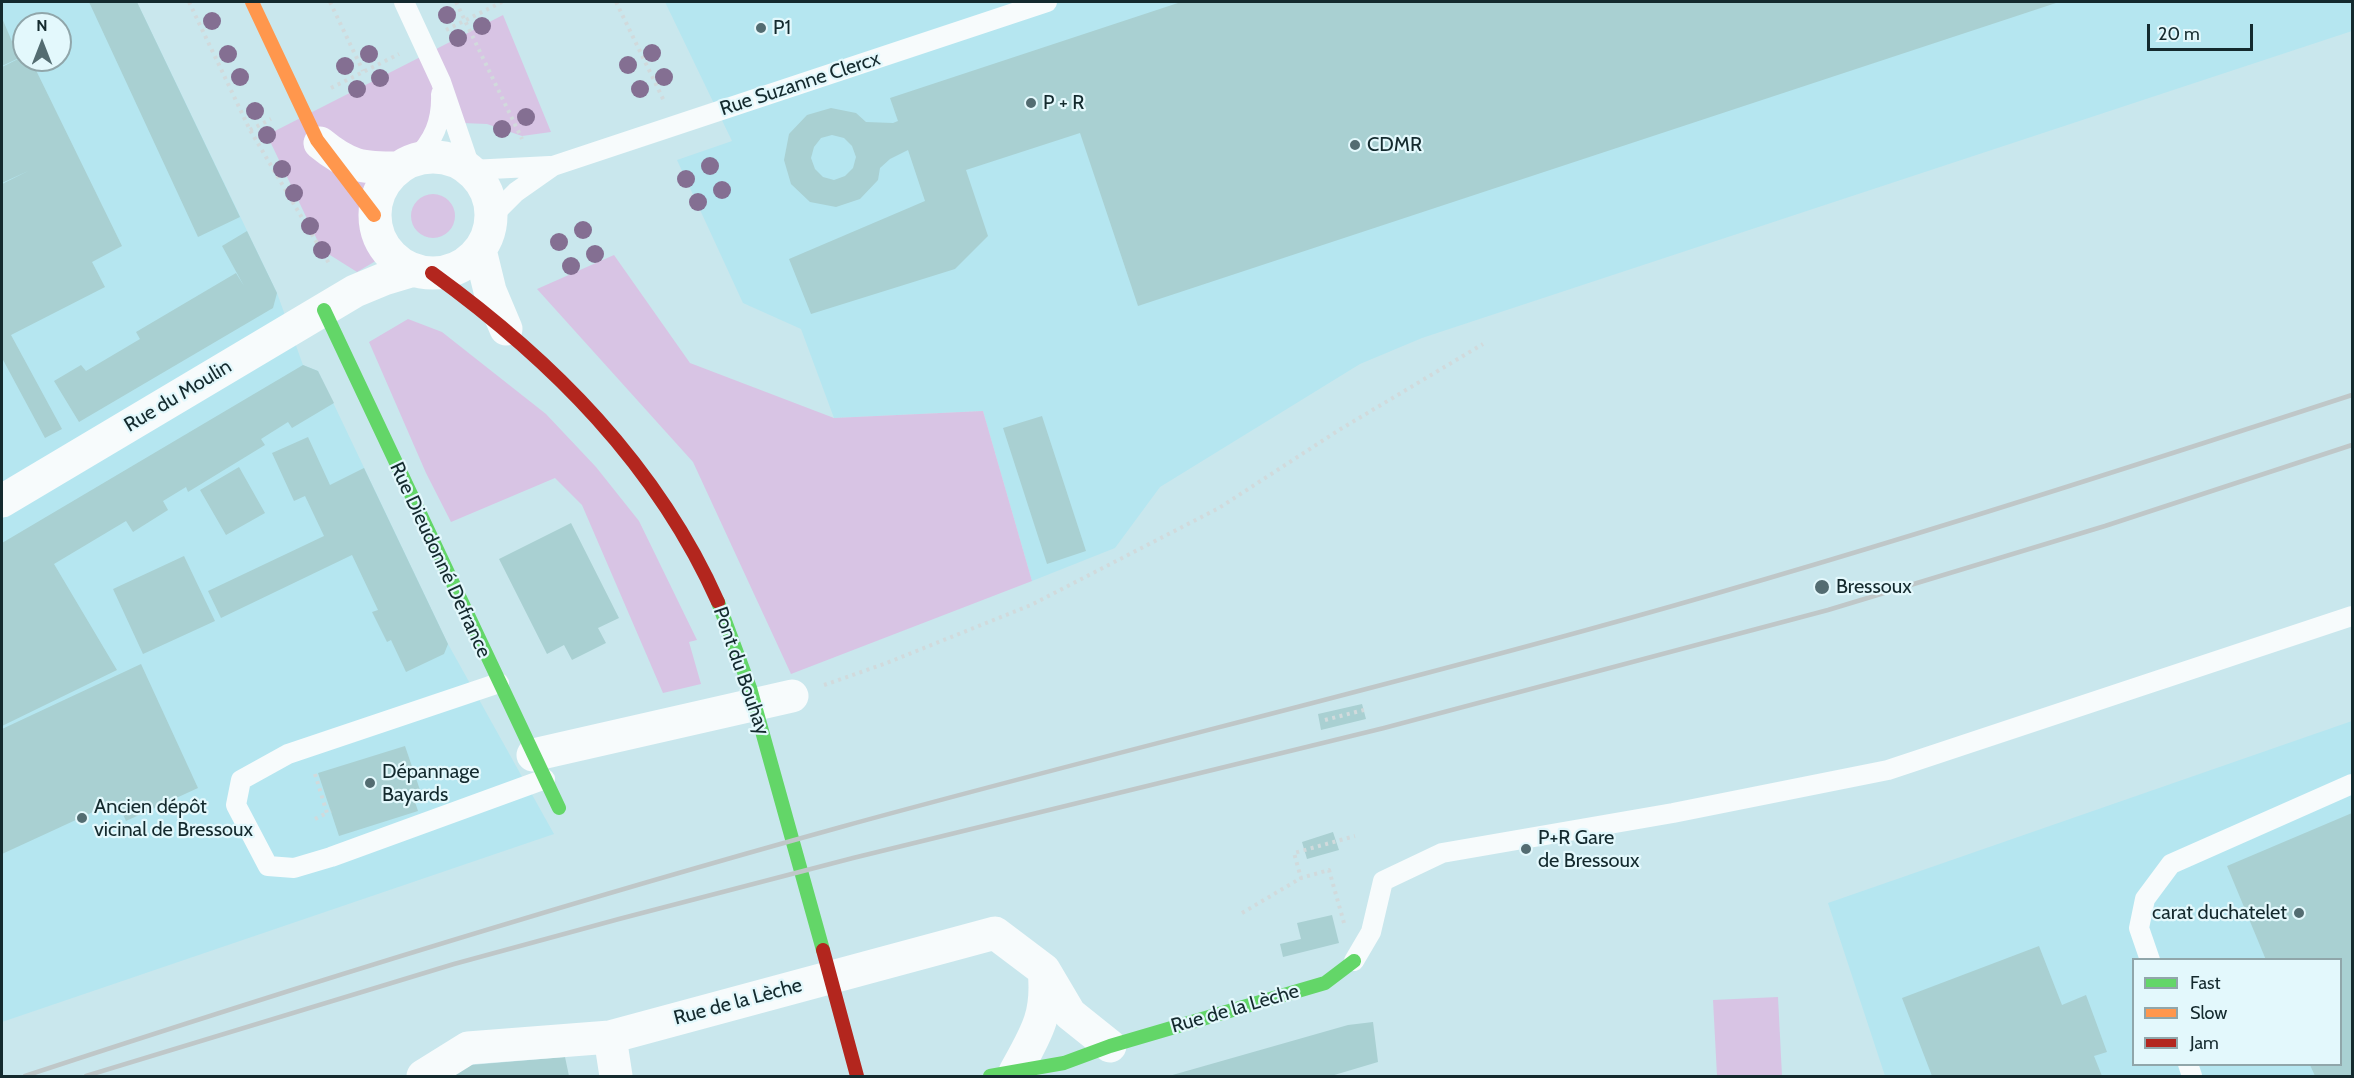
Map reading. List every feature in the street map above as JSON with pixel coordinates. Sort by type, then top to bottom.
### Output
[{"type":"street","points":[[252,2],[317,140],[374,215]]},
{"type":"street","points":[[317,140],[335,156],[363,168],[406,164],[434,157],[453,160],[471,170],[482,183],[489,199],[492,216],[489,234],[480,250],[459,267],[423,272],[398,262],[386,249],[377,233],[374,215],[377,197],[386,181],[406,164]]},
{"type":"street","name":"Rue du Moulin","points":[[355,291],[374,271],[386,249]]},
{"type":"street","name":"Pont du Bouhay","points":[[480,250],[490,291],[506,329]]},
{"type":"street","name":"Rue du Moulin","points":[[2,501],[355,291],[384,279],[423,272]]},
{"type":"street","name":"Pont du Bouhay","points":[[423,272],[471,300],[572,390],[623,446],[684,534],[712,586],[749,683],[857,1077]]},
{"type":"street","name":"Rue Dieudonné Defrance","points":[[324,310],[559,808]]},
{"type":"street","points":[[539,767],[792,696]]},
{"type":"street","name":"Rue de la Lèche","points":[[423,1077],[468,1048],[610,1037],[995,933],[1044,970],[1070,1014],[1110,1046]]},
{"type":"street","name":"Rue de la Lèche","points":[[1002,1074],[1064,1063],[1110,1046],[1325,983],[1354,962]]},
{"type":"street","name":"Rue de la Lèche","points":[[1002,1074],[1042,1024],[1047,996],[1044,970]]},
{"type":"street","points":[[610,1037],[616,1077]]},
{"type":"lane","points":[[404,2],[441,82],[471,170]]},
{"type":"lane","name":"Rue Suzanne Clercx","points":[[471,170],[553,166],[1047,2]]},
{"type":"lane","points":[[406,164],[431,144],[442,111],[441,82]]},
{"type":"lane","name":"Rue Suzanne Clercx","points":[[492,216],[516,192],[553,166]]},
{"type":"lane","points":[[1354,962],[1371,932],[1383,881],[1442,853],[1673,813],[1888,770],[2352,616]]},
{"type":"lane","points":[[499,683],[288,754],[241,780],[236,805],[268,866],[294,868],[331,857],[539,767]]},
{"type":"lane","points":[[2149,958],[2139,928],[2145,899],[2171,864],[2352,784]]},
{"type":"path","points":[[330,2],[363,72]]},
{"type":"path","points":[[456,2],[526,147],[553,166]]},
{"type":"path","points":[[250,130],[502,2]]},
{"type":"path","points":[[616,2],[676,125]]},
{"type":"path","points":[[792,696],[884,664],[1031,605],[1219,508],[1339,430],[1483,344]]},
{"type":"path","points":[[1325,720],[1364,710]]},
{"type":"path","points":[[311,746],[314,776],[329,812],[315,819]]},
{"type":"path","points":[[1301,878],[1294,853],[1355,836]]},
{"type":"path","points":[[1242,913],[1301,878],[1329,870],[1354,962]]},
{"type":"shaded area","points":[[2,2],[137,2],[277,293],[303,365],[318,371],[448,644],[554,834],[2,1022]]},
{"type":"shaded area","points":[[665,2],[2352,2],[2352,31],[1422,338],[1360,364],[1160,487],[1115,548],[1032,581],[983,411],[834,418],[801,329],[743,303],[677,160],[732,141]]},
{"type":"shaded area","points":[[503,15],[551,132],[522,136],[487,124],[462,123],[442,111],[414,160],[363,168],[377,233],[385,249],[379,259],[357,272],[322,250],[267,135]]},
{"type":"shaded area","points":[[433,194],[448,201],[455,216],[448,231],[433,238],[418,231],[411,216],[418,201]]},
{"type":"shaded area","points":[[614,255],[690,363],[834,418],[983,411],[1032,581],[791,674],[693,462],[537,289]]},
{"type":"shaded area","points":[[408,319],[442,332],[546,414],[596,467],[639,521],[697,640],[689,642],[701,684],[663,693],[582,505],[555,478],[451,522],[426,473],[369,342]]},
{"type":"shaded area","points":[[2352,721],[2352,1076],[1885,1076],[1828,903]]},
{"type":"shaded area","points":[[1778,997],[1782,1076],[1717,1076],[1713,1000]]},
{"type":"building","points":[[89,2],[137,2],[240,217],[198,237]]},
{"type":"building","name":"CDMR","points":[[1181,2],[2059,2],[1138,306],[1080,133],[966,170],[988,236],[955,269],[811,314],[789,259],[925,201],[908,150],[890,159],[880,168],[878,180],[860,199],[836,207],[810,202],[791,184],[784,160],[789,134],[807,115],[831,108],[856,113],[866,122],[893,123],[898,121],[890,98]],"holes":[[[832,135],[844,138],[852,146],[856,157],[853,168],[845,176],[834,180],[823,177],[815,169],[811,158],[814,147],[821,138]]]},
{"type":"building","points":[[2,18],[12,42],[12,61],[2,66]]},
{"type":"building","points":[[12,62],[12,72],[37,72],[122,246],[92,262],[105,287],[11,335],[62,429],[45,438],[2,358],[2,184],[28,171],[2,183],[2,67]]},
{"type":"building","points":[[247,231],[277,293],[273,308],[79,422],[54,381],[81,365],[86,371],[140,339],[136,332],[236,273],[244,286],[222,246]]},
{"type":"building","points":[[303,365],[318,371],[334,403],[292,428],[288,422],[261,439],[265,445],[188,492],[186,487],[163,501],[168,510],[133,532],[126,521],[54,564],[117,670],[2,726],[2,543]]},
{"type":"building","points":[[1042,416],[1086,551],[1047,564],[1003,428]]},
{"type":"building","points":[[308,437],[330,485],[364,468],[448,644],[444,654],[406,672],[391,640],[387,642],[372,612],[378,610],[352,555],[221,618],[208,591],[324,536],[305,496],[294,501],[272,453]]},
{"type":"building","points":[[239,467],[265,513],[226,535],[200,490]]},
{"type":"building","points":[[571,523],[619,618],[598,628],[606,643],[572,660],[564,645],[547,654],[499,559]]},
{"type":"building","points":[[184,556],[215,621],[143,654],[113,589]]},
{"type":"building","points":[[141,664],[198,788],[126,821],[117,801],[2,854],[2,729]]},
{"type":"building","points":[[1362,704],[1366,719],[1321,730],[1318,714]]},
{"type":"building","name":"Dépannage Bayards","points":[[405,746],[421,793],[413,796],[418,811],[339,836],[318,773]]},
{"type":"building","name":"carat duchatelet","points":[[2352,813],[2352,1076],[2315,1076],[2310,1066],[2342,1066],[2342,958],[2265,958],[2227,866]]},
{"type":"building","points":[[1333,832],[1339,850],[1307,859],[1302,842]]},
{"type":"building","points":[[1332,915],[1339,943],[1283,957],[1280,944],[1301,939],[1297,923]]},
{"type":"building","points":[[2039,946],[2062,1005],[2086,995],[2107,1052],[2094,1056],[2102,1076],[1932,1076],[1902,998]]},
{"type":"building","points":[[1373,1022],[1378,1062],[1331,1076],[1169,1076],[1348,1025]]},
{"type":"building","points":[[565,1057],[569,1076],[452,1076],[459,1066]]},
{"type":"railway","points":[[25,1076],[228,1010],[636,885],[934,802],[1491,656],[1777,576],[2352,395]]},
{"type":"railway","points":[[86,1076],[454,964],[619,919],[853,858],[1384,728],[1828,610],[2105,526],[2352,445]]},
{"type":"traffic: fast","points":[[324,310],[559,808]]},
{"type":"traffic: fast","points":[[718,602],[750,688],[823,950]]},
{"type":"traffic: fast","points":[[990,1076],[1064,1063],[1110,1046],[1325,983],[1354,961]]},
{"type":"traffic: slow","points":[[252,2],[317,140],[374,215]]},
{"type":"traffic: jam","points":[[432,273],[519,342],[597,419],[664,505],[693,552],[718,602]]},
{"type":"traffic: jam","points":[[823,950],[857,1076]]},
{"type":"place","name":"P1","points":[[761,28]]},
{"type":"place","name":"P + R","points":[[1031,103]]},
{"type":"place","name":"CDMR","points":[[1355,145]]},
{"type":"place","name":"Bressoux","points":[[1822,587]]},
{"type":"place","name":"Dépannage Bayards","points":[[370,783]]},
{"type":"place","name":"Ancien dépôt vicinal de Bressoux","points":[[82,818]]},
{"type":"place","name":"P+R Gare de Bressoux","points":[[1526,849]]},
{"type":"place","name":"carat duchatelet","points":[[2299,913]]}]
